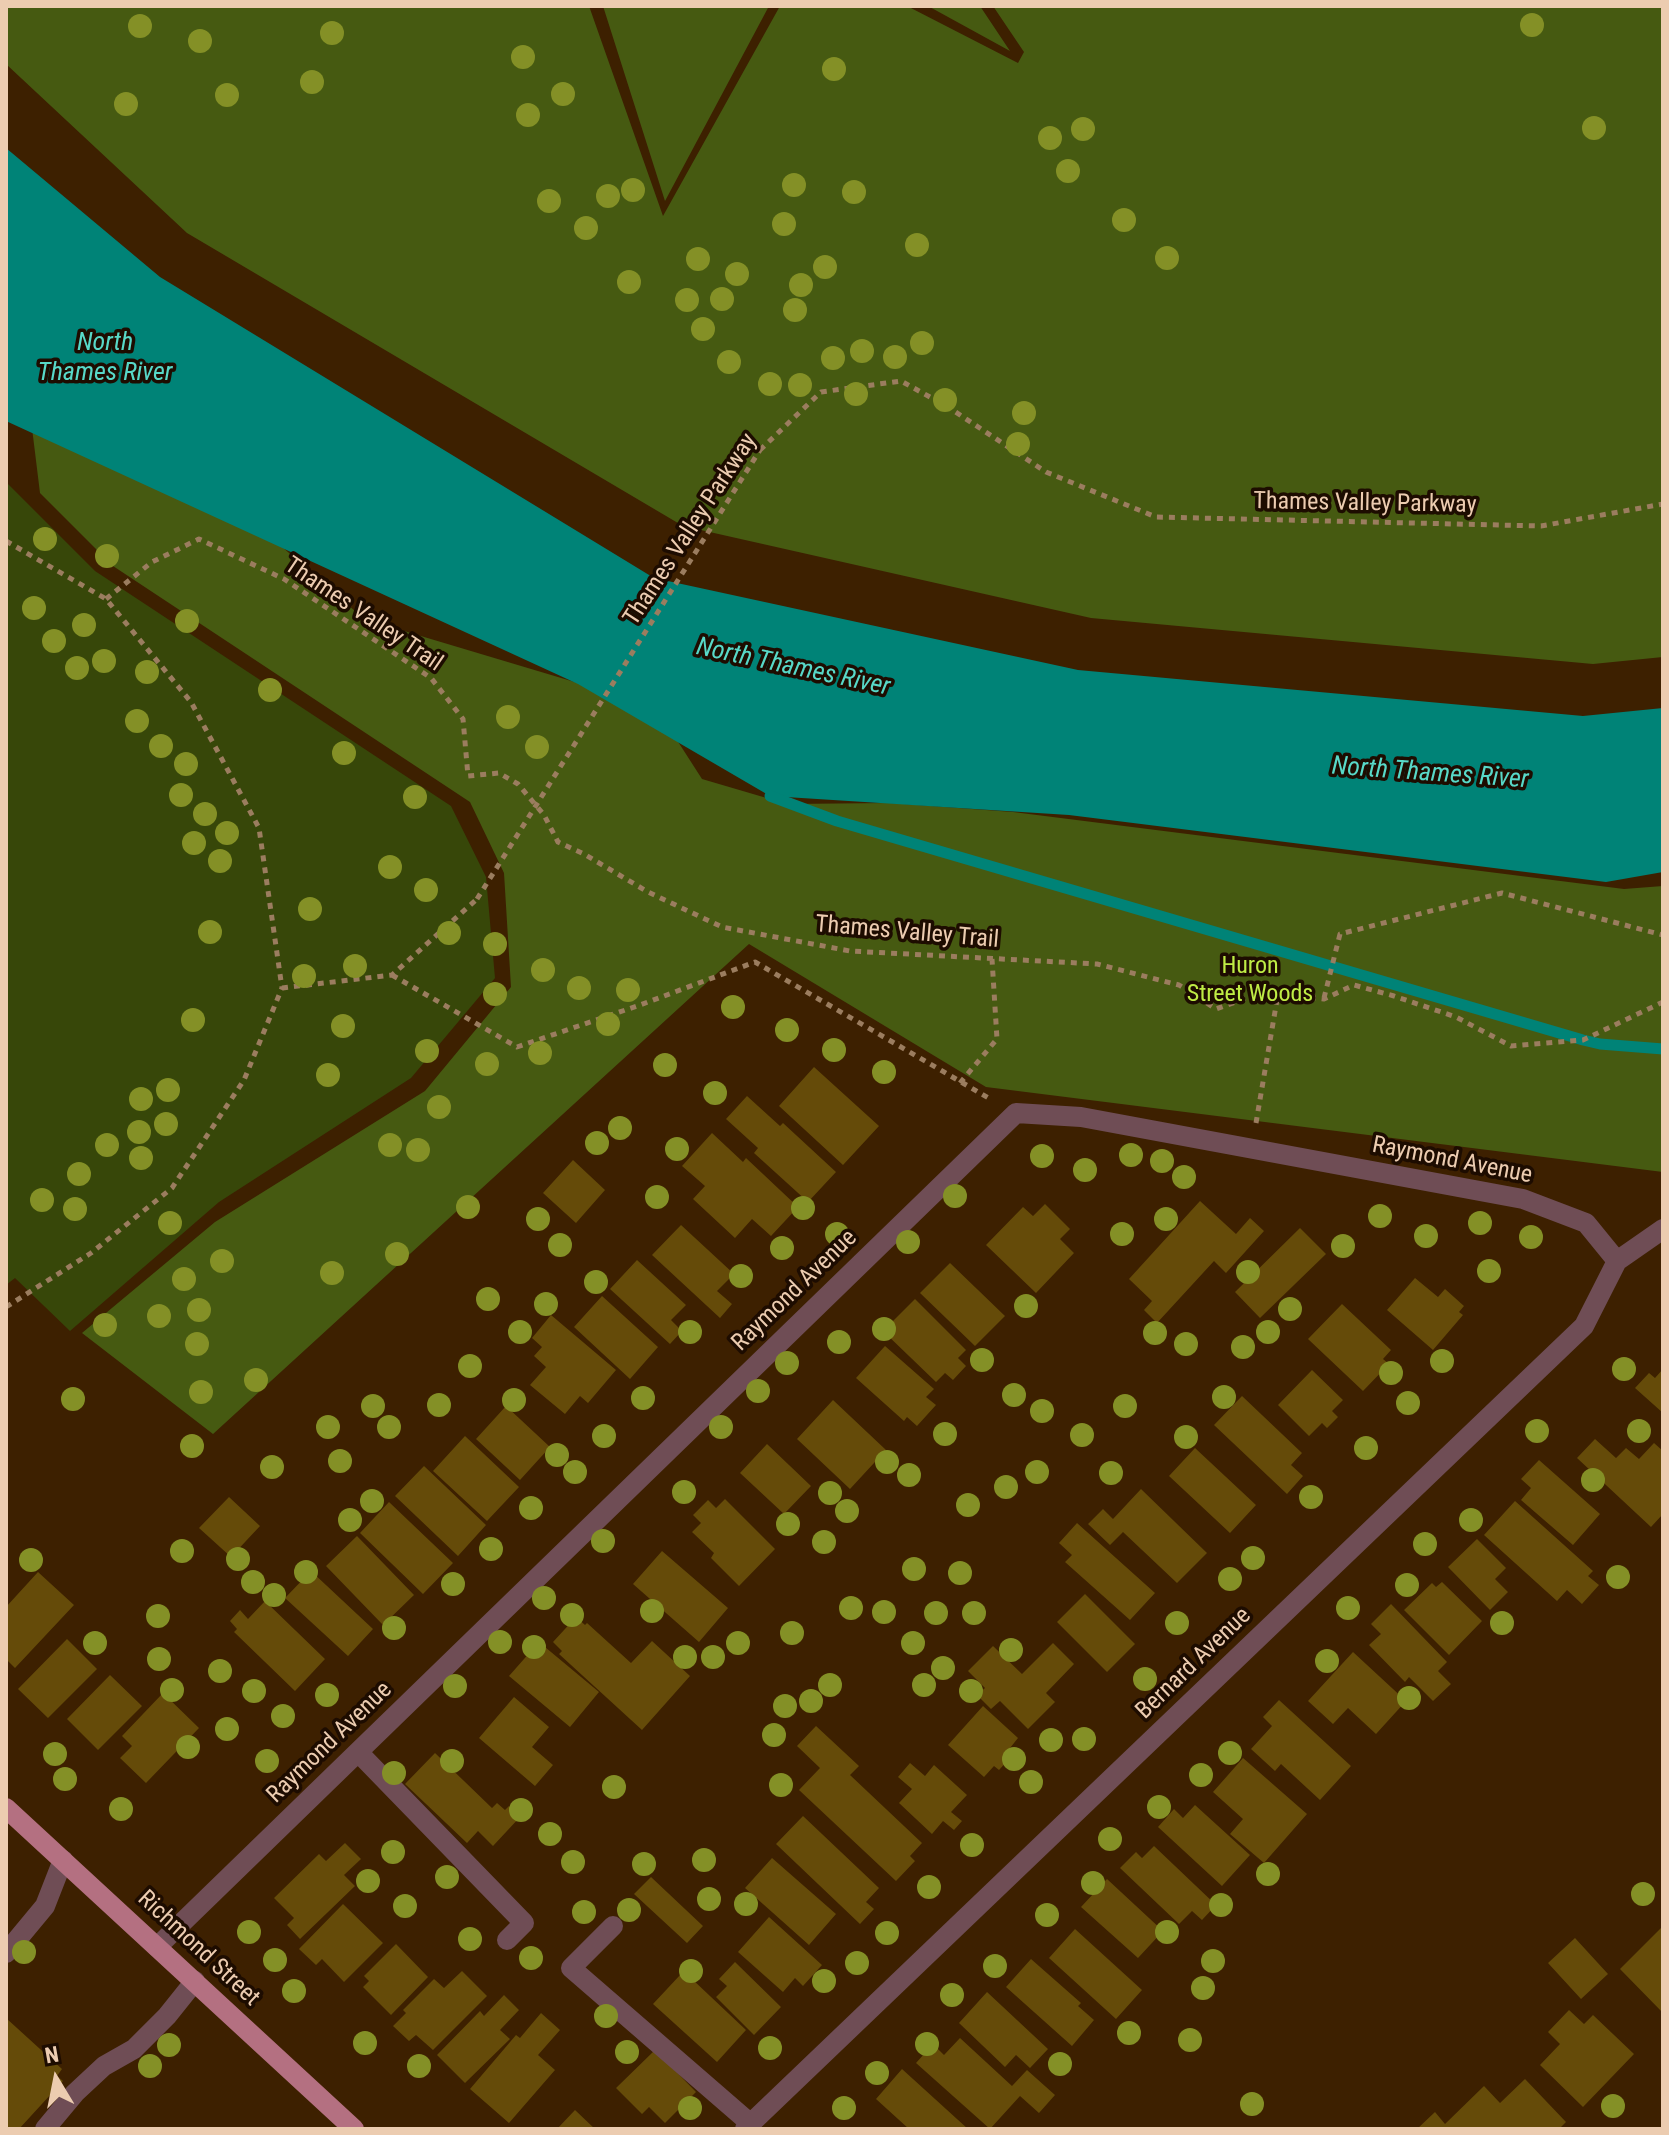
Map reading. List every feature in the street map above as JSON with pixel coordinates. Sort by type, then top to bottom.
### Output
[{"type":"main road","name":"Richmond Street","points":[[6,1808],[354,2129]]},
{"type":"street","name":"Raymond Avenue","points":[[157,1947],[1016,1113],[1081,1117],[1523,1199],[1586,1223],[1617,1261]]},
{"type":"street","name":"Bernard Avenue","points":[[748,2126],[1584,1326],[1617,1261],[1663,1229]]},
{"type":"street","points":[[358,1752],[524,1923],[507,1940]]},
{"type":"street","points":[[6,1953],[45,1906],[63,1860]]},
{"type":"street","points":[[613,1926],[571,1968],[748,2126]]},
{"type":"street","points":[[45,2129],[75,2093],[104,2066],[134,2049],[167,2016],[195,1981]]},
{"type":"path","name":"Thames Valley Parkway","points":[[392,975],[477,899],[760,450],[821,392],[901,381],[948,407],[1046,472],[1156,517],[1541,526],[1663,504]]},
{"type":"path","points":[[6,534],[14,546]]},
{"type":"path","name":"Thames Valley Trail","points":[[106,599],[152,562],[199,539],[284,579],[431,678],[463,719],[468,776],[499,773],[518,784],[544,815],[558,842],[648,892],[722,927],[850,951],[1097,964],[1179,985],[1216,1009],[1263,992],[1324,999],[1354,985],[1456,1017],[1511,1046],[1583,1040],[1663,1002]]},
{"type":"path","points":[[6,541],[106,599],[191,702],[259,828],[282,988],[244,1080],[172,1188],[91,1253],[6,1307]]},
{"type":"path","points":[[1324,999],[1340,934],[1502,893],[1663,935]]},
{"type":"path","points":[[960,1083],[997,1039],[992,959]]},
{"type":"path","points":[[282,988],[392,975],[517,1047],[755,962],[1016,1113]]},
{"type":"path","points":[[1251,1149],[1278,994]]},
{"type":"green space","points":[[6,6],[589,6],[663,216],[780,6],[907,6],[1018,63],[1024,52],[993,6],[1663,6],[1663,657],[1593,664],[1091,618],[683,526],[187,233],[6,64]]},
{"type":"green space","points":[[603,6],[769,6],[665,201]]},
{"type":"green space","points":[[928,6],[980,6],[1010,51]]},
{"type":"green space","name":"Huron Street Woods","points":[[32,428],[255,523],[364,619],[598,689],[666,723],[702,779],[787,804],[890,803],[1013,812],[1624,889],[1663,886],[1663,1172],[986,1087],[749,944],[213,1434],[82,1333],[215,1222],[425,1091],[511,987],[504,873],[470,802],[113,566],[40,493]]},
{"type":"green space","points":[[6,482],[95,571],[451,806],[486,877],[495,978],[411,1078],[219,1202],[70,1331],[15,1278],[6,1285]]},
{"type":"water","name":"North Thames River","points":[[6,148],[160,277],[654,578],[1078,670],[1583,716],[1663,708],[1663,872],[1606,882],[1069,815],[770,796],[578,684],[6,421]]},
{"type":"building","points":[[814,1067],[879,1126],[843,1165],[779,1106]]},
{"type":"building","points":[[747,1096],[780,1126],[783,1123],[836,1172],[808,1202],[754,1153],[758,1148],[726,1119]]},
{"type":"building","points":[[712,1133],[743,1162],[746,1158],[798,1207],[771,1236],[752,1219],[735,1238],[693,1199],[705,1186],[682,1166]]},
{"type":"building","points":[[573,1160],[605,1190],[576,1223],[543,1193]]},
{"type":"building","points":[[1200,1201],[1236,1234],[1250,1218],[1264,1231],[1226,1273],[1214,1261],[1157,1323],[1144,1310],[1152,1301],[1129,1279]]},
{"type":"building","points":[[1045,1204],[1070,1229],[1060,1239],[1074,1253],[1036,1293],[986,1245],[1023,1207],[1033,1216]]},
{"type":"building","points":[[681,1225],[734,1274],[717,1291],[732,1304],[720,1318],[652,1255]]},
{"type":"building","points":[[1300,1228],[1326,1254],[1260,1318],[1235,1292]]},
{"type":"building","points":[[637,1260],[686,1305],[671,1320],[682,1331],[670,1344],[610,1289]]},
{"type":"building","points":[[950,1263],[1005,1316],[975,1346],[920,1293]]},
{"type":"building","points":[[1415,1278],[1438,1297],[1445,1289],[1464,1306],[1459,1312],[1463,1315],[1433,1350],[1387,1310]]},
{"type":"building","points":[[602,1296],[658,1347],[630,1379],[574,1327]]},
{"type":"building","points":[[915,1299],[966,1350],[958,1358],[966,1366],[953,1380],[945,1373],[936,1382],[883,1331]]},
{"type":"building","points":[[1342,1304],[1391,1350],[1383,1359],[1389,1364],[1363,1391],[1308,1339]]},
{"type":"building","points":[[551,1315],[616,1370],[588,1403],[580,1396],[565,1414],[530,1385],[546,1367],[534,1356],[542,1347],[532,1338]]},
{"type":"building","points":[[885,1346],[934,1389],[926,1397],[936,1405],[917,1426],[907,1417],[904,1421],[856,1378]]},
{"type":"building","points":[[1663,1369],[1663,1413],[1635,1388],[1649,1373],[1655,1378]]},
{"type":"building","points":[[1312,1370],[1343,1400],[1332,1411],[1338,1417],[1327,1428],[1322,1423],[1309,1436],[1278,1405]]},
{"type":"building","points":[[1242,1396],[1302,1453],[1291,1465],[1303,1476],[1287,1494],[1214,1425]]},
{"type":"building","points":[[833,1400],[886,1450],[850,1489],[797,1439]]},
{"type":"building","points":[[506,1406],[550,1447],[520,1480],[476,1439]]},
{"type":"building","points":[[465,1436],[519,1487],[487,1521],[433,1471]]},
{"type":"building","points":[[1595,1439],[1616,1458],[1626,1448],[1639,1459],[1654,1443],[1663,1451],[1663,1514],[1651,1527],[1577,1458]]},
{"type":"building","points":[[767,1444],[811,1486],[784,1514],[740,1473]]},
{"type":"building","points":[[1195,1448],[1256,1505],[1230,1533],[1169,1476]]},
{"type":"building","points":[[1539,1460],[1600,1514],[1573,1545],[1521,1500],[1531,1488],[1521,1479]]},
{"type":"building","points":[[424,1466],[486,1525],[458,1556],[395,1496]]},
{"type":"building","points":[[1141,1489],[1207,1553],[1177,1583],[1123,1532],[1110,1545],[1088,1524],[1103,1509],[1113,1519]]},
{"type":"building","points":[[229,1497],[260,1526],[231,1557],[199,1528]]},
{"type":"building","points":[[725,1499],[775,1549],[739,1586],[711,1558],[714,1553],[692,1532],[701,1523],[693,1515],[708,1500],[716,1508]]},
{"type":"building","points":[[1515,1501],[1593,1571],[1588,1576],[1599,1585],[1582,1604],[1567,1590],[1557,1601],[1484,1535]]},
{"type":"building","points":[[389,1502],[453,1563],[423,1594],[360,1533]]},
{"type":"building","points":[[1077,1523],[1155,1593],[1130,1620],[1065,1562],[1072,1555],[1059,1543]]},
{"type":"building","points":[[357,1536],[414,1595],[383,1625],[326,1566]]},
{"type":"building","points":[[1477,1539],[1506,1568],[1495,1579],[1508,1592],[1490,1610],[1448,1567]]},
{"type":"building","points":[[662,1551],[728,1608],[699,1642],[633,1584]]},
{"type":"building","points":[[311,1571],[373,1629],[348,1656],[285,1598]]},
{"type":"building","points":[[38,1572],[74,1605],[15,1668],[6,1659],[6,1607]]},
{"type":"building","points":[[1442,1582],[1482,1621],[1449,1655],[1404,1610],[1432,1583],[1436,1587]]},
{"type":"building","points":[[1085,1594],[1135,1644],[1107,1672],[1057,1622]]},
{"type":"building","points":[[265,1601],[325,1659],[295,1691],[234,1632],[237,1629],[230,1621],[240,1610],[248,1619]]},
{"type":"building","points":[[1391,1604],[1447,1662],[1438,1671],[1451,1684],[1433,1701],[1409,1677],[1405,1682],[1369,1645],[1381,1634],[1371,1624]]},
{"type":"building","points":[[576,1617],[585,1625],[587,1623],[631,1663],[652,1641],[690,1676],[642,1730],[559,1654],[562,1651],[553,1642]]},
{"type":"building","points":[[67,1639],[97,1669],[48,1718],[18,1689]]},
{"type":"building","points":[[539,1642],[599,1692],[570,1727],[509,1676]]},
{"type":"building","points":[[1053,1643],[1074,1664],[1046,1693],[1055,1702],[1028,1729],[1000,1701],[991,1709],[977,1695],[985,1688],[968,1671],[993,1646],[1022,1674]]},
{"type":"building","points":[[1353,1652],[1406,1701],[1376,1734],[1348,1708],[1333,1724],[1308,1701]]},
{"type":"building","points":[[110,1675],[142,1706],[98,1750],[67,1719]]},
{"type":"building","points":[[163,1693],[199,1728],[146,1783],[120,1758],[132,1746],[122,1736]]},
{"type":"building","points":[[514,1697],[549,1727],[532,1747],[553,1765],[535,1786],[479,1738]]},
{"type":"building","points":[[1279,1700],[1351,1766],[1320,1800],[1281,1764],[1275,1771],[1251,1749],[1272,1726],[1263,1717]]},
{"type":"building","points":[[983,1706],[1018,1738],[1006,1753],[1010,1758],[999,1770],[994,1766],[984,1777],[948,1745]]},
{"type":"building","points":[[816,1726],[859,1766],[850,1775],[922,1843],[910,1856],[915,1861],[896,1881],[799,1790],[820,1768],[797,1746]]},
{"type":"building","points":[[435,1753],[492,1808],[497,1803],[505,1810],[509,1806],[520,1817],[493,1846],[478,1831],[467,1843],[405,1784]]},
{"type":"building","points":[[1243,1758],[1307,1814],[1264,1863],[1230,1834],[1243,1819],[1213,1792]]},
{"type":"building","points":[[910,1763],[925,1776],[934,1765],[967,1795],[951,1812],[962,1821],[954,1830],[943,1821],[932,1834],[899,1803],[912,1789],[898,1777]]},
{"type":"building","points":[[1195,1805],[1250,1855],[1222,1886],[1158,1827],[1174,1809],[1183,1818]]},
{"type":"building","points":[[803,1816],[879,1888],[866,1902],[874,1909],[860,1924],[776,1844]]},
{"type":"building","points":[[345,1843],[361,1859],[344,1875],[355,1886],[300,1939],[287,1925],[294,1918],[274,1898],[319,1854],[326,1861]]},
{"type":"building","points":[[1154,1846],[1216,1905],[1202,1920],[1192,1911],[1179,1924],[1120,1868],[1136,1852],[1142,1858]]},
{"type":"building","points":[[772,1858],[836,1914],[809,1945],[745,1888]]},
{"type":"building","points":[[651,1877],[703,1926],[687,1943],[634,1894]]},
{"type":"building","points":[[1107,1879],[1163,1931],[1138,1958],[1081,1907]]},
{"type":"building","points":[[343,1904],[383,1943],[344,1982],[322,1959],[316,1965],[299,1949]]},
{"type":"building","points":[[769,1917],[822,1965],[803,1986],[795,1978],[783,1992],[738,1952]]},
{"type":"building","points":[[1663,1926],[1663,2013],[1620,1969]]},
{"type":"building","points":[[1075,1929],[1142,1990],[1116,2019],[1049,1958]]},
{"type":"building","points":[[1575,1938],[1608,1974],[1581,1999],[1548,1963]]},
{"type":"building","points":[[396,1944],[428,1977],[391,2015],[363,1987],[369,1981],[364,1976]]},
{"type":"building","points":[[1031,1959],[1081,2003],[1078,2006],[1094,2020],[1072,2046],[1006,1987]]},
{"type":"building","points":[[735,1962],[781,2007],[754,2035],[716,1997],[727,1986],[719,1979]]},
{"type":"building","points":[[462,1971],[487,1996],[433,2050],[416,2035],[409,2041],[393,2026],[406,2013],[403,2010],[434,1979],[444,1988]]},
{"type":"building","points":[[681,1974],[689,1982],[692,1979],[746,2030],[717,2062],[653,2004]]},
{"type":"building","points":[[987,1992],[1048,2049],[1030,2068],[1016,2055],[1005,2067],[959,2023]]},
{"type":"building","points":[[504,1995],[519,2010],[500,2030],[510,2039],[465,2083],[437,2055],[480,2011],[484,2016]]},
{"type":"building","points":[[1569,2010],[1584,2024],[1593,2015],[1634,2054],[1583,2107],[1540,2065],[1560,2044],[1548,2032]]},
{"type":"building","points":[[541,2013],[560,2030],[538,2055],[555,2070],[509,2123],[470,2089],[516,2035],[520,2038]]},
{"type":"building","points":[[6,2018],[62,2069],[57,2076],[63,2081],[19,2129],[6,2129]]},
{"type":"building","points":[[960,2038],[1012,2086],[1027,2070],[1055,2095],[1039,2113],[1020,2096],[990,2129],[916,2063],[933,2044],[944,2055]]},
{"type":"building","points":[[655,2050],[696,2092],[665,2123],[649,2107],[642,2114],[616,2088]]},
{"type":"building","points":[[902,2069],[968,2129],[909,2129],[876,2099]]},
{"type":"building","points":[[1525,2079],[1566,2122],[1559,2129],[1417,2129],[1435,2112],[1445,2124],[1484,2086],[1500,2103]]},
{"type":"building","points":[[575,2110],[595,2129],[557,2129]]},
{"type":"waterway","points":[[770,796],[837,821],[1583,1040],[1663,1049]]}]
